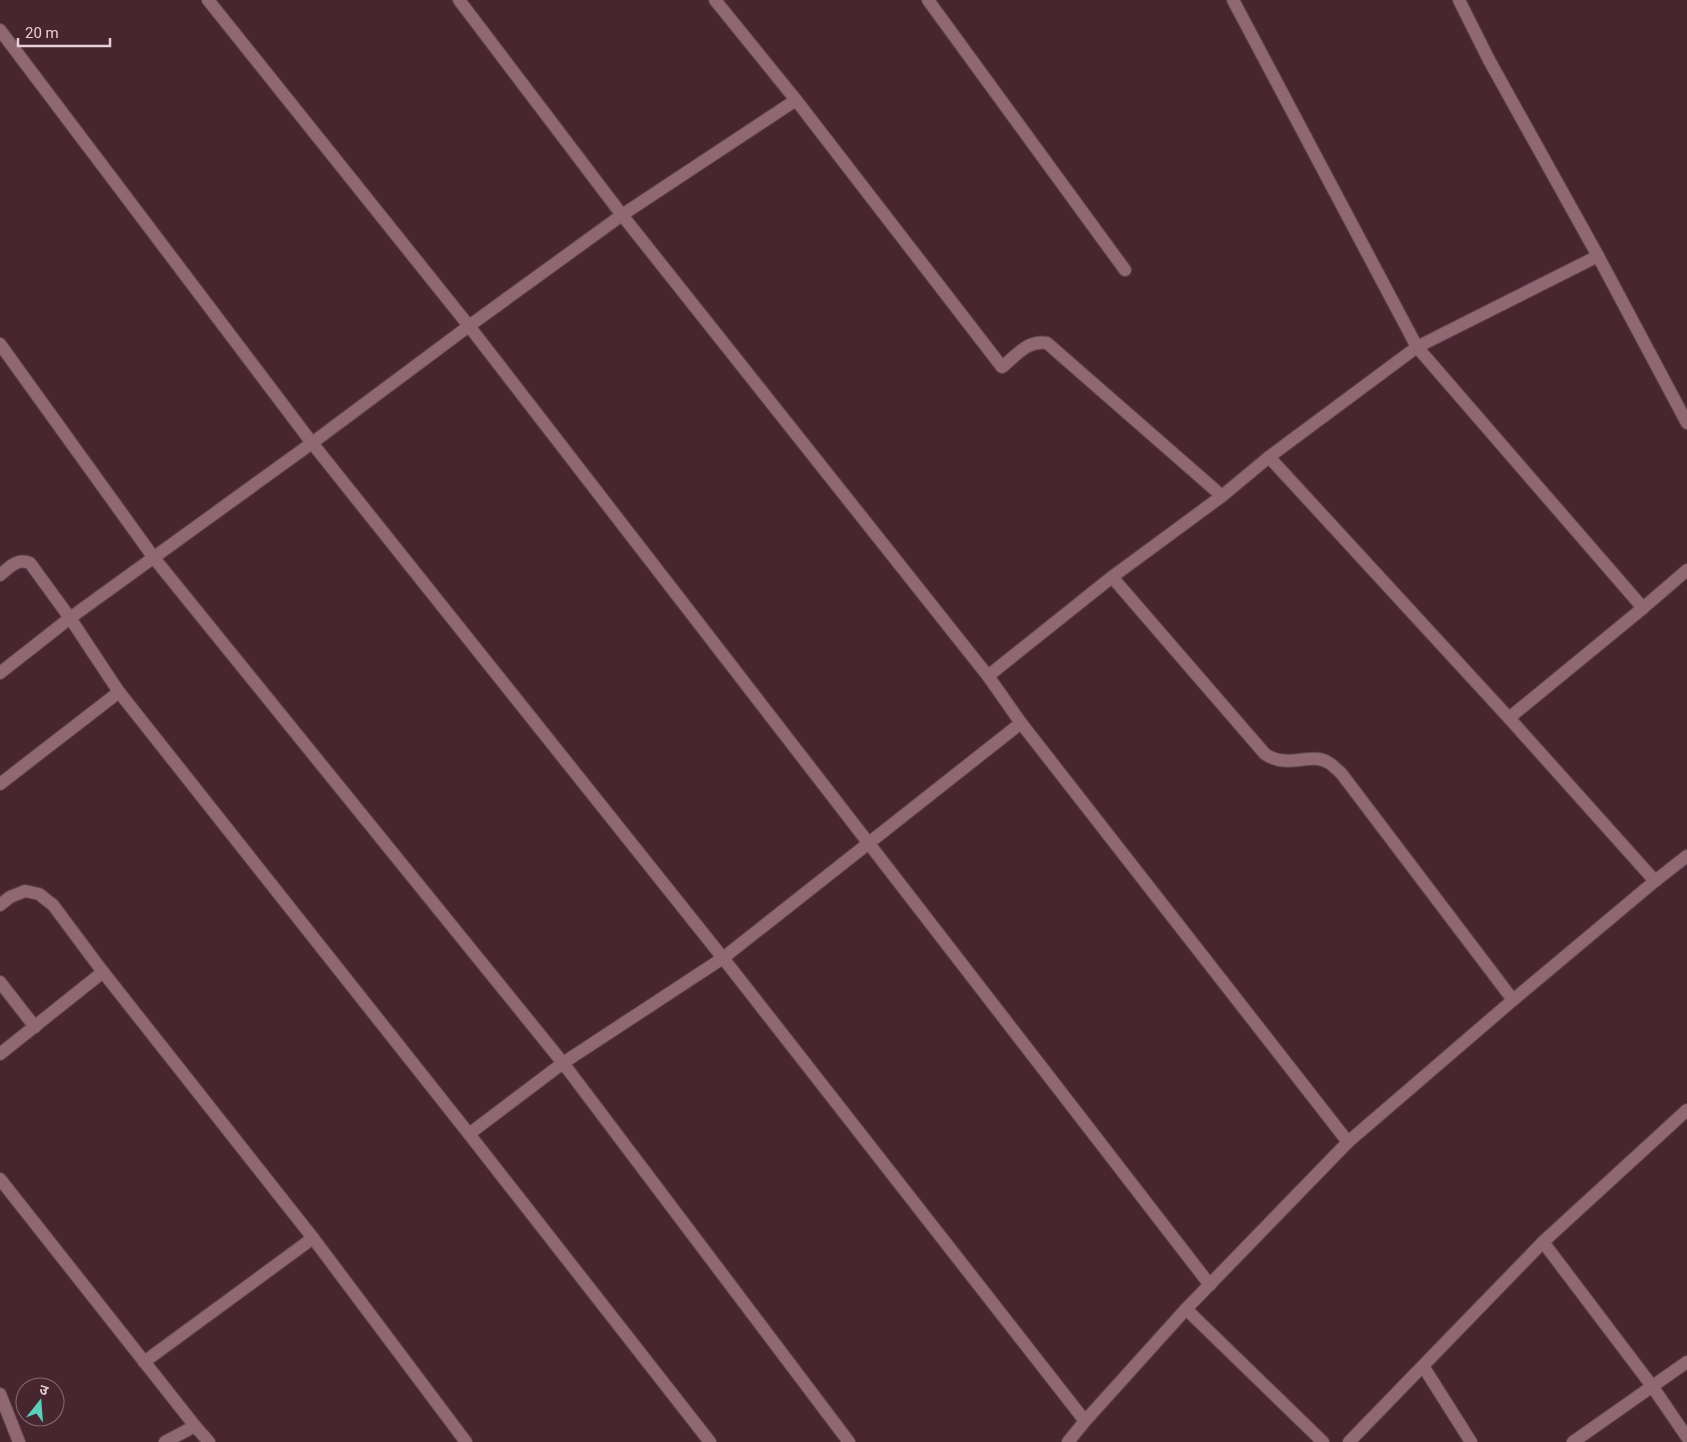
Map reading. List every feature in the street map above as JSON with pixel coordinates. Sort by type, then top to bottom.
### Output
[{"type":"street","points":[[208,0],[469,326],[1210,1284]]},
{"type":"street","points":[[459,0],[622,215],[988,676],[1021,723],[1348,1142]]},
{"type":"street","points":[[715,0],[796,100],[1002,367],[1030,344],[1037,342],[1047,343],[1222,496]]},
{"type":"street","points":[[928,0],[1126,270]]},
{"type":"street","points":[[1233,0],[1417,347],[1642,608]]},
{"type":"street","points":[[1459,0],[1489,60],[1598,256],[1687,423]]},
{"type":"street","points":[[0,30],[312,443],[723,958],[1085,1421]]},
{"type":"street","points":[[0,673],[70,618],[622,215],[796,100]]},
{"type":"street","points":[[988,676],[1112,577],[1222,496],[1270,457],[1417,347],[1598,256]]},
{"type":"street","points":[[0,344],[154,558],[563,1063],[849,1442]]},
{"type":"street","points":[[1270,457],[1655,881]]},
{"type":"street","points":[[0,575],[18,561],[30,563],[70,618],[119,692],[710,1442]]},
{"type":"street","points":[[1509,718],[1687,570]]},
{"type":"street","points":[[1112,577],[1265,754],[1281,762],[1317,759],[1328,762],[1341,773],[1513,1000]]},
{"type":"street","points":[[0,784],[119,692]]},
{"type":"street","points":[[469,1134],[563,1063],[723,958],[1021,723]]},
{"type":"street","points":[[1068,1442],[1186,1309],[1348,1142],[1513,1000],[1687,856]]},
{"type":"street","points":[[0,905],[10,897],[25,891],[39,894],[53,904],[103,972],[313,1238],[466,1442]]},
{"type":"street","points":[[0,1054],[103,972]]},
{"type":"street","points":[[0,982],[35,1027]]},
{"type":"street","points":[[1349,1442],[1543,1242],[1687,1110]]},
{"type":"street","points":[[0,1180],[209,1442]]},
{"type":"street","points":[[144,1362],[313,1238]]},
{"type":"street","points":[[1543,1242],[1652,1386],[1687,1437]]},
{"type":"street","points":[[1186,1309],[1323,1442]]},
{"type":"street","points":[[1572,1442],[1687,1362]]},
{"type":"street","points":[[1423,1366],[1471,1442]]},
{"type":"street","points":[[0,1394],[19,1442]]},
{"type":"street","points":[[164,1442],[195,1426]]}]
